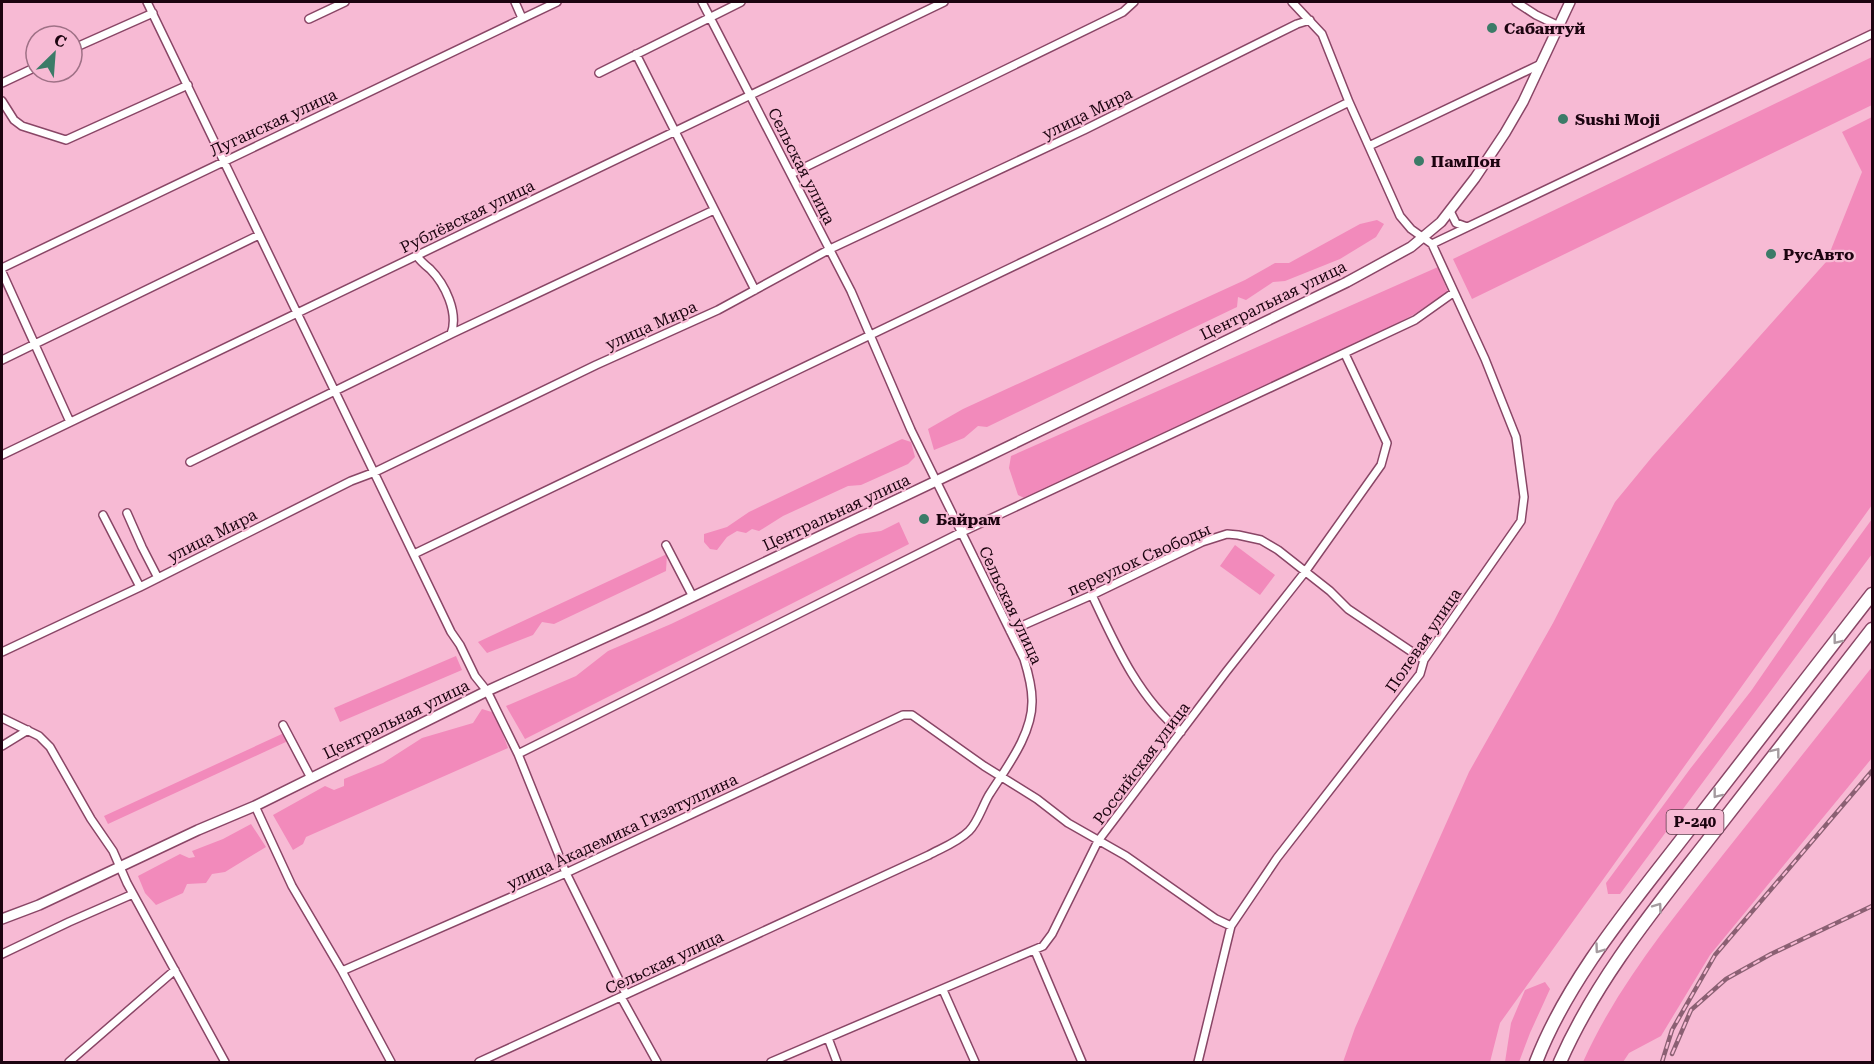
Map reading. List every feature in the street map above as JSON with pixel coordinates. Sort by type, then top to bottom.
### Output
[{"type":"highway","name":"Р-240","points":[[1536,1062],[1561,1009],[1596,954],[1872,592]]},
{"type":"highway","name":"Р-240","points":[[1560,1062],[1581,1017],[1614,966],[1681,875],[1872,628]]},
{"type":"street","points":[[147,2],[451,632],[460,645],[474,676],[487,691],[518,754],[566,873],[657,1062]]},
{"type":"street","points":[[309,19],[345,2]]},
{"type":"street","points":[[515,2],[522,18]]},
{"type":"street","name":"Луганская улица","points":[[2,268],[557,2]]},
{"type":"street","name":"Сельская улица","points":[[479,1062],[930,855],[962,837],[972,828],[1023,736],[1030,716],[1032,701],[1026,669],[1010,631],[911,430],[871,333],[830,249],[702,2]]},
{"type":"street","points":[[599,73],[741,2]]},
{"type":"street","name":"Рублёвская улица","points":[[2,454],[945,2]]},
{"type":"street","points":[[790,174],[1124,12],[1134,2]]},
{"type":"street","points":[[1292,2],[1322,34],[1349,102],[1400,216],[1411,229],[1428,241],[1467,227],[1872,34]]},
{"type":"street","points":[[1516,2],[1559,26]]},
{"type":"street","name":"Центральная улица","points":[[2,919],[39,905],[198,830],[255,806],[487,691],[938,481],[1347,282],[1411,247],[1428,241],[1505,133],[1523,102],[1570,2]]},
{"type":"street","points":[[84,44],[153,13]]},
{"type":"street","name":"улица Мира","points":[[2,652],[140,587],[351,481],[375,472],[596,365],[718,310],[830,249],[1084,130],[1296,24],[1310,20]]},
{"type":"street","points":[[636,54],[755,290]]},
{"type":"street","points":[[1369,146],[1541,64]]},
{"type":"street","points":[[2,83],[24,73]]},
{"type":"street","points":[[2,101],[14,120],[22,126],[66,140],[188,85]]},
{"type":"street","points":[[414,554],[1108,221],[1349,102]]},
{"type":"street","points":[[190,462],[451,334],[714,210]]},
{"type":"street","points":[[1450,211],[1456,223],[1467,227]]},
{"type":"street","points":[[2,360],[259,235]]},
{"type":"street","name":"Полевая улица","points":[[1198,1062],[1231,926],[1276,858],[1420,674],[1424,660],[1521,521],[1524,497],[1516,437],[1485,359],[1428,241]]},
{"type":"street","points":[[417,256],[431,270],[449,299],[454,327],[451,334]]},
{"type":"street","points":[[2,272],[70,422]]},
{"type":"street","points":[[518,754],[962,532],[1415,320],[1453,293]]},
{"type":"street","name":"Российская улица","points":[[771,1062],[1043,946],[1052,934],[1098,841],[1305,572],[1382,465],[1387,443],[1345,354]]},
{"type":"street","points":[[127,513],[158,578]]},
{"type":"street","points":[[103,515],[140,587]]},
{"type":"street","name":"переулок Свободы","points":[[1010,631],[1092,595],[1202,542],[1227,534],[1261,540],[1278,550],[1330,591],[1348,609],[1424,660]]},
{"type":"street","points":[[666,545],[693,597]]},
{"type":"street","points":[[1092,595],[1137,682],[1172,725],[1181,732]]},
{"type":"street","name":"улица Академика Гизатуллина","points":[[342,971],[566,873],[903,715],[912,715],[1001,775]]},
{"type":"street","points":[[2,718],[39,736],[50,747],[113,851],[133,894],[225,1062]]},
{"type":"street","points":[[283,724],[311,778]]},
{"type":"street","points":[[2,746],[28,730]]},
{"type":"street","points":[[1001,775],[1068,823],[1126,855],[1208,914],[1231,926]]},
{"type":"street","points":[[255,806],[292,886],[342,971],[391,1062]]},
{"type":"street","points":[[2,954],[133,894]]},
{"type":"street","points":[[1035,951],[1082,1062]]},
{"type":"street","points":[[69,1062],[175,970]]},
{"type":"street","points":[[943,990],[975,1062]]},
{"type":"street","points":[[828,1038],[837,1062]]},
{"type":"shaded area","points":[[1872,57],[1872,105],[1472,299],[1453,259]]},
{"type":"shaded area","points":[[1872,117],[1872,505],[1500,1023],[1490,1062],[1343,1062],[1355,1028],[1469,772],[1553,623],[1615,502],[1652,457],[1826,262],[1862,172],[1842,132]]},
{"type":"shaded area","points":[[1377,220],[1384,224],[1376,237],[1340,259],[1285,281],[1273,282],[1246,300],[1238,297],[1237,307],[987,427],[978,426],[964,438],[934,450],[928,429],[963,409],[1245,280],[1275,263],[1289,263],[1360,224]]},
{"type":"shaded area","points":[[1438,267],[1448,292],[1413,315],[1338,354],[1024,498],[1018,495],[1009,468],[1011,456]]},
{"type":"shaded area","points":[[902,439],[911,442],[915,457],[908,464],[861,485],[848,486],[783,516],[759,531],[752,529],[746,533],[737,531],[727,537],[717,550],[710,549],[704,542],[704,534],[727,527],[749,512]]},
{"type":"shaded area","points":[[1872,519],[1872,554],[1620,894],[1608,894],[1606,883],[1751,691]]},
{"type":"shaded area","points":[[899,522],[909,544],[525,739],[506,706],[576,676],[608,651],[671,624],[859,534],[881,531]]},
{"type":"shaded area","points":[[1235,545],[1275,575],[1260,595],[1220,566]]},
{"type":"shaded area","points":[[667,554],[666,571],[554,624],[542,622],[533,635],[487,653],[478,642]]},
{"type":"shaded area","points":[[456,656],[462,670],[340,722],[334,708]]},
{"type":"shaded area","points":[[1872,667],[1872,758],[1710,955],[1661,1036],[1629,1053],[1623,1062],[1583,1062],[1612,1007],[1646,955]]},
{"type":"shaded area","points":[[482,709],[495,713],[508,748],[306,837],[303,844],[293,850],[273,815],[325,786],[334,790],[344,786],[344,779],[383,763],[422,738],[473,723]]},
{"type":"shaded area","points":[[284,733],[288,741],[108,824],[104,816]]},
{"type":"shaded area","points":[[251,824],[266,847],[225,872],[212,874],[206,883],[187,884],[183,893],[156,905],[145,893],[138,876],[180,854],[189,858],[195,857],[192,851],[223,839]]},
{"type":"shaded area","points":[[1545,982],[1550,989],[1519,1062],[1505,1062],[1511,1023],[1525,990]]},
{"type":"railway","points":[[1662,1062],[1672,1030],[1715,955],[1872,771]]},
{"type":"railway","points":[[1672,1054],[1691,1010],[1726,979],[1771,954],[1872,906]]},
{"type":"place","name":"Сабантуй","points":[[1492,28]]},
{"type":"place","name":"Sushi Moji","points":[[1563,119]]},
{"type":"place","name":"ПамПон","points":[[1419,161]]},
{"type":"place","name":"РусАвто","points":[[1771,254]]},
{"type":"place","name":"Байрам","points":[[924,519]]}]
